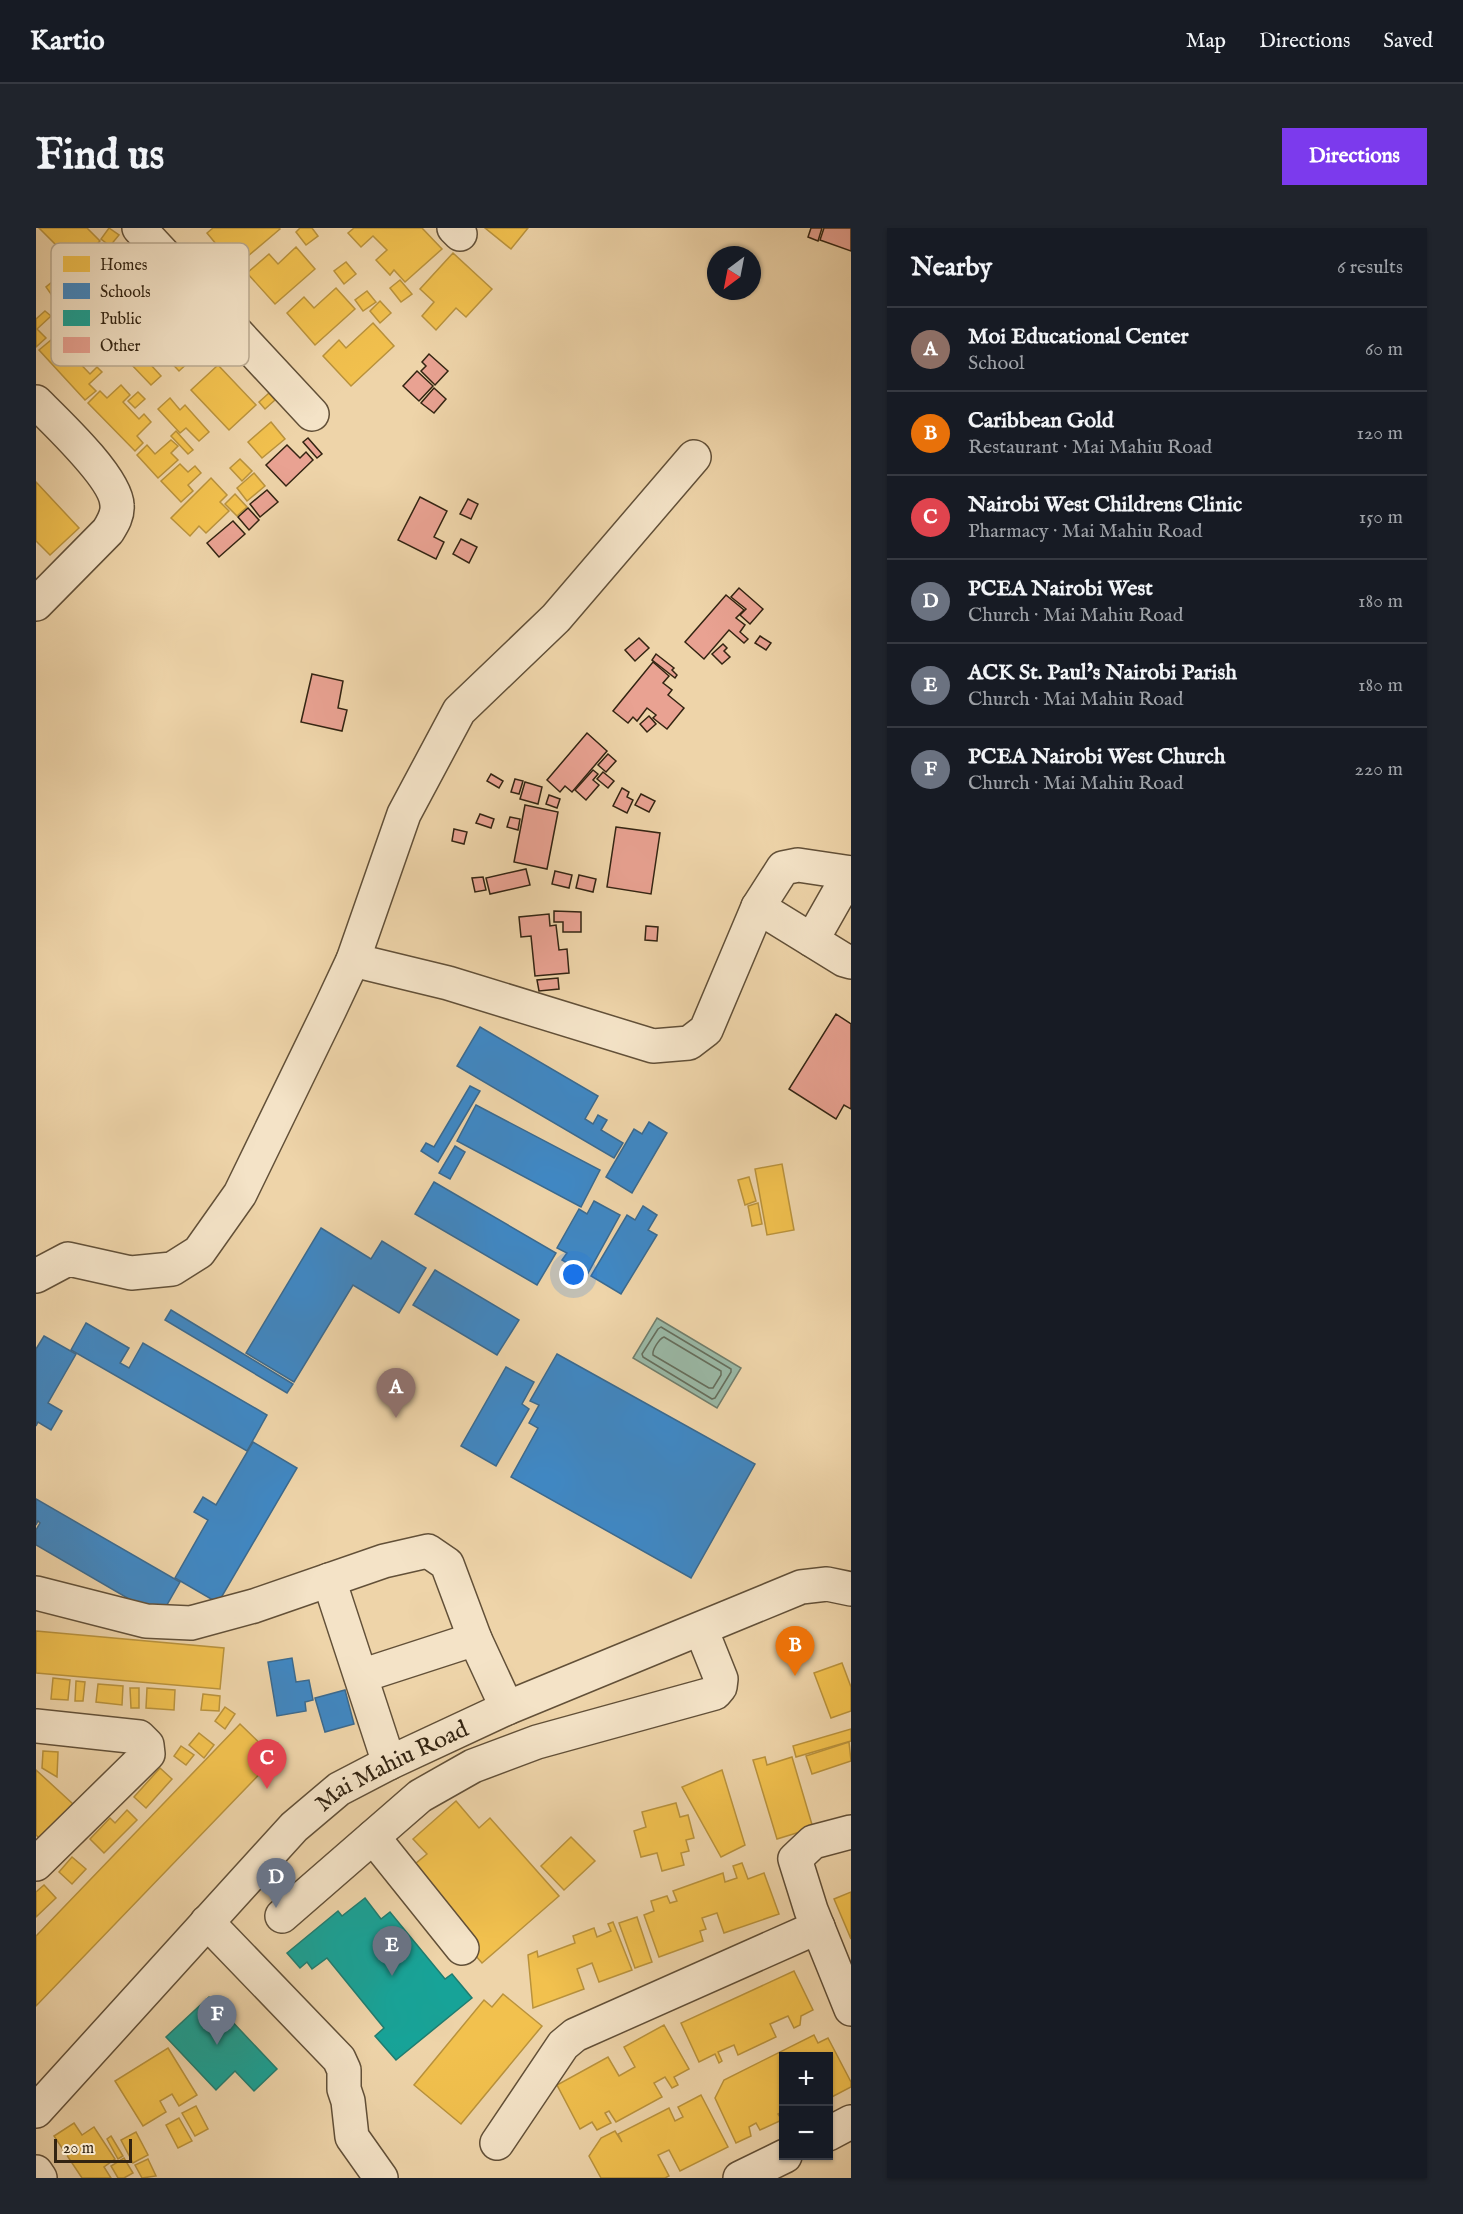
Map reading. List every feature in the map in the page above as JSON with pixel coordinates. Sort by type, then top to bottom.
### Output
[{"type":"street","points":[[139,228],[153,243]]},
{"type":"street","points":[[249,346],[312,414]]},
{"type":"street","points":[[36,402],[84,451],[114,492],[117,504],[116,517],[103,537],[36,604]]},
{"type":"street","points":[[36,1276],[68,1259],[131,1273],[172,1269],[199,1252],[240,1194],[353,960],[404,814],[459,711],[556,618],[694,457]]},
{"type":"street","points":[[353,960],[448,982],[653,1046],[677,1045],[689,1043],[706,1030],[758,907],[783,868],[798,865],[851,873],[812,940]]},
{"type":"street","points":[[758,907],[844,960],[851,962]]},
{"type":"street","points":[[36,1593],[146,1620],[191,1623],[254,1606],[384,1561],[428,1551],[447,1564],[475,1639],[507,1708]]},
{"type":"street","points":[[329,1580],[389,1762]]},
{"type":"street","name":"Mai Mahiu Road","points":[[36,2111],[294,1827],[339,1789],[389,1762],[507,1708],[801,1587],[827,1584],[851,1589]]},
{"type":"street","points":[[282,1916],[420,1796],[473,1766],[537,1742],[716,1693],[721,1679],[701,1629]]},
{"type":"street","points":[[361,1676],[475,1639]]},
{"type":"street","points":[[36,1726],[139,1737],[147,1745],[148,1754],[36,1864]]},
{"type":"street","points":[[851,1832],[813,1842],[795,1859],[818,1927],[851,2009]]},
{"type":"street","points":[[373,1837],[462,1948]]},
{"type":"street","points":[[207,1922],[339,2059],[344,2070],[344,2089],[348,2101],[352,2136],[381,2178]]},
{"type":"street","points":[[497,2143],[563,2045],[575,2035],[818,1927]]},
{"type":"street","points":[[833,2131],[851,2122]]},
{"type":"street","points":[[740,2178],[779,2159]]},
{"type":"street","points":[[36,2172],[40,2178]]},
{"type":"water","points":[[657,1318],[741,1368],[717,1408],[633,1358]]},
{"type":"building: Homes","points":[[39,228],[87,228],[100,241],[98,243],[54,243]]},
{"type":"building: Homes","points":[[109,228],[119,235],[112,243],[106,243],[101,239]]},
{"type":"building: Homes","points":[[213,228],[280,229],[249,255],[249,243],[215,243],[207,233]]},
{"type":"building: Homes","points":[[300,228],[312,228],[318,236],[306,245],[296,232]]},
{"type":"building: Homes","points":[[354,228],[422,228],[442,249],[405,282],[394,270],[390,275],[376,260],[387,250],[373,236],[361,247],[348,233]]},
{"type":"building: Homes","points":[[485,228],[528,228],[511,249]]},
{"type":"building: Homes","points":[[296,247],[315,269],[275,304],[249,275],[249,271],[269,254],[278,264]]},
{"type":"building: Homes","points":[[453,253],[492,289],[466,317],[456,308],[436,330],[422,316],[434,302],[420,289]]},
{"type":"building: Homes","points":[[346,262],[356,274],[344,284],[334,271]]},
{"type":"building: Homes","points":[[400,280],[412,294],[401,302],[390,288]]},
{"type":"building: Homes","points":[[51,283],[51,294],[46,287]]},
{"type":"building: Homes","points":[[336,288],[355,309],[315,345],[287,313],[304,297],[314,308]]},
{"type":"building: Homes","points":[[367,291],[376,302],[363,311],[355,300]]},
{"type":"building: Homes","points":[[380,301],[391,313],[380,323],[370,311]]},
{"type":"building: Homes","points":[[45,311],[51,316],[37,329],[46,338],[36,347],[36,319]]},
{"type":"building: Homes","points":[[373,323],[394,346],[351,386],[323,356],[339,340],[346,348]]},
{"type":"building: Homes","points":[[51,340],[51,363],[39,350]]},
{"type":"building: Homes","points":[[54,366],[82,366],[90,374],[97,367],[102,372],[89,384],[96,391],[85,400]]},
{"type":"building: Homes","points":[[133,366],[152,366],[161,376],[151,385]]},
{"type":"building: Homes","points":[[174,366],[184,366],[179,371]]},
{"type":"building: Homes","points":[[219,366],[256,405],[229,430],[191,390]]},
{"type":"building: Homes","points":[[121,385],[130,395],[123,402],[139,419],[144,414],[151,422],[137,436],[143,443],[135,451],[88,403],[100,391],[107,398]]},
{"type":"building: Homes","points":[[138,392],[145,399],[135,408],[128,401]]},
{"type":"building: Homes","points":[[269,393],[275,400],[265,409],[259,402]]},
{"type":"building: Homes","points":[[170,398],[180,410],[185,405],[209,432],[199,441],[186,428],[180,433],[158,409]]},
{"type":"building: Homes","points":[[271,422],[285,439],[262,458],[248,442]]},
{"type":"building: Homes","points":[[176,431],[193,450],[188,454],[171,436]]},
{"type":"building: Homes","points":[[171,440],[178,446],[171,453],[178,460],[158,478],[137,455],[147,445],[155,454]]},
{"type":"building: Homes","points":[[240,459],[252,471],[242,481],[230,468]]},
{"type":"building: Homes","points":[[180,464],[188,472],[195,466],[201,473],[188,485],[193,491],[181,502],[161,481]]},
{"type":"building: Homes","points":[[254,473],[265,486],[247,501],[237,488]]},
{"type":"building: Homes","points":[[211,478],[227,495],[220,502],[229,511],[206,533],[199,526],[190,536],[171,518]]},
{"type":"building: Homes","points":[[36,482],[79,528],[50,555],[36,541]]},
{"type":"building: Homes","points":[[235,494],[247,507],[237,516],[225,504]]},
{"type":"building: Homes","points":[[782,1164],[794,1230],[767,1235],[755,1169]]},
{"type":"building: Homes","points":[[749,1177],[756,1201],[745,1205],[738,1180]]},
{"type":"building: Homes","points":[[758,1203],[762,1224],[752,1226],[748,1206]]},
{"type":"building: Homes","points":[[36,1631],[224,1648],[220,1689],[36,1673]]},
{"type":"building: Homes","points":[[842,1663],[851,1687],[851,1711],[831,1718],[814,1673]]},
{"type":"building: Homes","points":[[53,1678],[70,1680],[68,1700],[51,1699]]},
{"type":"building: Homes","points":[[76,1681],[85,1682],[83,1701],[75,1701]]},
{"type":"building: Homes","points":[[98,1684],[123,1686],[122,1705],[96,1702]]},
{"type":"building: Homes","points":[[130,1688],[139,1688],[139,1708],[131,1708]]},
{"type":"building: Homes","points":[[147,1688],[175,1690],[174,1710],[146,1708]]},
{"type":"building: Homes","points":[[203,1694],[220,1696],[219,1711],[201,1710]]},
{"type":"building: Homes","points":[[225,1707],[235,1714],[225,1729],[215,1721]]},
{"type":"building: Homes","points":[[240,1724],[275,1758],[36,2006],[36,1936]]},
{"type":"building: Homes","points":[[851,1729],[851,1741],[796,1757],[793,1746]]},
{"type":"building: Homes","points":[[199,1733],[214,1745],[204,1758],[189,1745]]},
{"type":"building: Homes","points":[[849,1742],[851,1761],[812,1774],[806,1756]]},
{"type":"building: Homes","points":[[181,1746],[194,1755],[186,1765],[174,1756]]},
{"type":"building: Homes","points":[[43,1751],[58,1752],[57,1777],[42,1768]]},
{"type":"building: Homes","points":[[765,1757],[767,1765],[792,1757],[813,1828],[777,1839],[753,1760]]},
{"type":"building: Homes","points":[[160,1768],[172,1779],[146,1808],[134,1797]]},
{"type":"building: Homes","points":[[36,1770],[73,1804],[41,1840],[36,1835]]},
{"type":"building: Homes","points":[[722,1770],[745,1845],[721,1857],[682,1787]]},
{"type":"building: Homes","points":[[456,1801],[479,1828],[490,1818],[559,1896],[482,1963],[409,1880],[415,1864],[427,1854],[413,1839]]},
{"type":"building: Homes","points":[[676,1803],[680,1817],[688,1815],[694,1838],[686,1840],[689,1851],[681,1853],[684,1865],[662,1871],[657,1853],[641,1857],[634,1831],[646,1827],[642,1812]]},
{"type":"building: Homes","points":[[127,1810],[137,1820],[104,1853],[90,1839],[110,1818],[115,1823]]},
{"type":"building: Homes","points":[[571,1837],[595,1861],[564,1890],[541,1866]]},
{"type":"building: Homes","points":[[72,1857],[86,1869],[72,1884],[59,1872]]},
{"type":"building: Homes","points":[[742,1863],[748,1879],[764,1873],[779,1914],[724,1933],[717,1913],[702,1918],[706,1929],[700,1931],[703,1941],[659,1957],[644,1915],[654,1911],[651,1901],[667,1896],[670,1903],[677,1901],[673,1891],[723,1873],[725,1882],[737,1878],[733,1866]]},
{"type":"building: Homes","points":[[44,1885],[56,1898],[36,1917],[36,1892]]},
{"type":"building: Homes","points":[[851,1892],[851,1939],[834,1899]]},
{"type":"building: Homes","points":[[637,1917],[652,1962],[635,1968],[619,1923]]},
{"type":"building: Homes","points":[[613,1922],[632,1970],[599,1982],[592,1963],[577,1969],[584,1989],[533,2008],[528,1955],[537,1951],[538,1957],[575,1943],[573,1936],[594,1928],[597,1937],[611,1931],[608,1924]]},
{"type":"building: Homes","points":[[794,1971],[813,2010],[801,2016],[800,2025],[794,2028],[788,2016],[770,2024],[776,2037],[738,2055],[734,2045],[718,2052],[722,2061],[719,2063],[715,2054],[699,2062],[681,2023]]},
{"type":"building: Homes","points":[[503,1994],[542,2026],[461,2124],[414,2085],[484,2000],[492,2007]]},
{"type":"building: Homes","points":[[664,2025],[689,2069],[674,2077],[678,2085],[672,2088],[665,2077],[654,2083],[662,2097],[616,2122],[609,2111],[605,2113],[611,2123],[597,2130],[592,2122],[580,2129],[557,2085],[608,2057],[619,2076],[635,2067],[624,2047]]},
{"type":"building: Homes","points":[[814,2035],[818,2043],[828,2038],[851,2082],[851,2087],[833,2096],[833,2052],[780,2052]]},
{"type":"building: Homes","points":[[168,2048],[197,2095],[179,2106],[172,2094],[160,2101],[166,2112],[143,2126],[115,2081]]},
{"type":"building: Homes","points":[[779,2052],[779,2121],[760,2130],[756,2123],[749,2127],[751,2136],[736,2143],[715,2098],[724,2080]]},
{"type":"building: Homes","points":[[701,2095],[728,2147],[680,2171],[669,2150],[658,2155],[669,2176],[665,2178],[601,2178],[589,2156],[601,2138],[615,2131],[622,2142],[618,2134],[669,2108],[675,2121],[683,2117],[678,2107]]},
{"type":"building: Homes","points":[[196,2106],[208,2129],[195,2136],[182,2113]]},
{"type":"building: Homes","points":[[179,2118],[192,2141],[178,2148],[166,2125]]},
{"type":"building: Homes","points":[[74,2123],[82,2135],[94,2127],[115,2159],[104,2167],[111,2178],[82,2178],[54,2136]]},
{"type":"building: Homes","points":[[136,2132],[148,2155],[133,2163],[121,2140]]},
{"type":"building: Homes","points":[[111,2136],[123,2156],[118,2159],[107,2139]]},
{"type":"building: Homes","points":[[124,2158],[133,2173],[124,2178],[118,2178],[111,2166]]},
{"type":"building: Homes","points":[[148,2159],[156,2176],[142,2178],[135,2165]]},
{"type":"building: Schools","points":[[480,1027],[598,1096],[585,1119],[593,1124],[598,1115],[607,1120],[601,1130],[623,1143],[614,1158],[457,1066]]},
{"type":"building: Schools","points":[[470,1086],[480,1091],[438,1162],[421,1151],[426,1143],[434,1147]]},
{"type":"building: Schools","points":[[476,1105],[600,1170],[581,1207],[457,1141]]},
{"type":"building: Schools","points":[[649,1122],[667,1133],[632,1193],[606,1177],[634,1129],[642,1134]]},
{"type":"building: Schools","points":[[455,1146],[465,1152],[450,1179],[439,1173]]},
{"type":"building: Schools","points":[[434,1182],[556,1253],[537,1285],[415,1214]]},
{"type":"building: Schools","points":[[594,1201],[620,1215],[587,1275],[562,1260],[567,1253],[557,1248],[579,1209],[587,1214]]},
{"type":"building: Schools","points":[[643,1206],[657,1215],[648,1230],[657,1235],[621,1294],[591,1276],[627,1215],[635,1220]]},
{"type":"building: Schools","points":[[321,1228],[371,1259],[382,1241],[426,1268],[399,1313],[353,1285],[294,1382],[246,1353]]},
{"type":"building: Schools","points":[[435,1270],[519,1320],[497,1355],[413,1305]]},
{"type":"building: Schools","points":[[171,1310],[293,1384],[287,1393],[165,1320]]},
{"type":"building: Schools","points":[[86,1323],[129,1348],[120,1363],[129,1368],[143,1343],[267,1415],[247,1451],[71,1350]]},
{"type":"building: Schools","points":[[44,1336],[76,1354],[48,1403],[62,1411],[51,1430],[38,1422],[36,1426],[36,1349]]},
{"type":"building: Schools","points":[[557,1354],[755,1464],[691,1578],[511,1477],[538,1428],[529,1423],[539,1405],[530,1401]]},
{"type":"building: Schools","points":[[506,1367],[534,1382],[522,1404],[529,1409],[496,1466],[461,1446]]},
{"type":"building: Schools","points":[[253,1442],[297,1468],[218,1603],[175,1578],[208,1520],[194,1512],[203,1497],[216,1505]]},
{"type":"building: Schools","points":[[36,1499],[180,1582],[160,1617],[36,1545],[36,1530],[40,1523],[38,1521],[36,1525]]},
{"type":"building: Schools","points":[[292,1658],[296,1682],[309,1680],[313,1700],[305,1702],[306,1711],[277,1716],[268,1662]]},
{"type":"building: Schools","points":[[345,1690],[354,1724],[325,1732],[315,1698]]},
{"type":"building: Public","points":[[365,1898],[381,1919],[390,1912],[445,1979],[452,1974],[472,1998],[396,2060],[375,2036],[384,2028],[327,1958],[312,1969],[307,1962],[300,1968],[287,1953],[338,1911],[342,1916]]},
{"type":"building: Public","points":[[209,1997],[277,2069],[254,2091],[235,2071],[216,2090],[166,2037]]},
{"type":"building: Other","points":[[811,228],[822,228],[818,241],[808,237]]},
{"type":"building: Other","points":[[824,228],[851,228],[851,251],[820,240]]},
{"type":"building: Other","points":[[429,354],[448,371],[435,385],[421,371],[426,366],[422,362]]},
{"type":"building: Other","points":[[417,371],[433,386],[419,401],[403,386]]},
{"type":"building: Other","points":[[434,388],[446,399],[434,413],[421,403]]},
{"type":"building: Other","points":[[308,438],[322,454],[317,458],[303,442]]},
{"type":"building: Other","points":[[287,445],[300,458],[306,452],[313,460],[286,486],[266,465]]},
{"type":"building: Other","points":[[267,490],[278,502],[260,517],[250,504]]},
{"type":"building: Other","points":[[420,497],[447,511],[434,537],[444,542],[436,559],[398,540]]},
{"type":"building: Other","points":[[468,499],[478,504],[471,519],[460,514]]},
{"type":"building: Other","points":[[248,508],[259,520],[249,530],[238,517]]},
{"type":"building: Other","points":[[233,521],[245,534],[219,557],[207,543]]},
{"type":"building: Other","points":[[461,539],[477,547],[469,563],[453,554]]},
{"type":"building: Other","points":[[739,588],[763,609],[750,624],[740,615],[746,609],[731,597]]},
{"type":"building: Other","points":[[726,595],[744,610],[736,618],[745,625],[740,632],[748,639],[744,643],[729,630],[704,659],[685,642]]},
{"type":"building: Other","points":[[760,636],[771,643],[766,650],[755,643]]},
{"type":"building: Other","points":[[639,638],[649,648],[635,661],[625,650]]},
{"type":"building: Other","points":[[723,644],[727,648],[724,651],[730,657],[722,664],[712,654]]},
{"type":"building: Other","points":[[656,654],[674,668],[672,670],[677,675],[675,678],[652,660]]},
{"type":"building: Other","points":[[653,662],[669,676],[663,683],[672,690],[668,695],[684,708],[667,729],[653,718],[656,715],[647,708],[637,721],[633,717],[628,723],[613,711]]},
{"type":"building: Other","points":[[312,674],[343,681],[338,708],[347,710],[342,731],[301,722]]},
{"type":"building: Other","points":[[649,716],[656,724],[647,732],[640,724]]},
{"type":"building: Other","points":[[587,733],[607,751],[572,792],[565,786],[560,792],[547,780]]},
{"type":"building: Other","points":[[608,754],[616,761],[606,772],[598,765]]},
{"type":"building: Other","points":[[593,770],[598,774],[593,780],[599,785],[586,800],[575,790]]},
{"type":"building: Other","points":[[603,772],[614,781],[608,788],[597,779]]},
{"type":"building: Other","points":[[491,774],[503,781],[499,788],[487,781]]},
{"type":"building: Other","points":[[515,779],[523,781],[519,794],[511,792]]},
{"type":"building: Other","points":[[525,782],[542,787],[538,804],[520,799]]},
{"type":"building: Other","points":[[622,788],[629,792],[627,797],[633,800],[627,813],[613,806]]},
{"type":"building: Other","points":[[641,794],[655,801],[649,812],[635,805]]},
{"type":"building: Other","points":[[549,795],[560,799],[557,808],[546,804]]},
{"type":"building: Other","points":[[525,805],[558,812],[547,869],[514,862]]},
{"type":"building: Other","points":[[480,814],[494,819],[491,828],[476,823]]},
{"type":"building: Other","points":[[510,817],[520,819],[518,830],[507,827]]},
{"type":"building: Other","points":[[616,827],[660,833],[651,894],[607,887]]},
{"type":"building: Other","points":[[454,829],[467,832],[464,844],[452,841]]},
{"type":"building: Other","points":[[526,869],[530,885],[490,894],[486,878]]},
{"type":"building: Other","points":[[555,871],[572,875],[569,888],[552,884]]},
{"type":"building: Other","points":[[579,875],[596,879],[593,892],[576,888]]},
{"type":"building: Other","points":[[483,877],[486,890],[475,892],[472,878]]},
{"type":"building: Other","points":[[554,911],[581,912],[581,932],[563,932],[563,922],[554,922]]},
{"type":"building: Other","points":[[549,914],[550,926],[556,925],[559,950],[567,949],[569,973],[535,976],[531,936],[521,937],[519,917]]},
{"type":"building: Other","points":[[646,926],[658,927],[657,941],[645,940]]},
{"type":"building: Other","points":[[558,978],[559,989],[539,991],[537,980]]},
{"type":"building: Other","points":[[836,1014],[851,1024],[851,1109],[844,1105],[836,1119],[789,1089]]},
{"type":"place","name":"Moi Educational Center","points":[[396,1418]]},
{"type":"place","name":"Caribbean Gold","points":[[795,1676]]},
{"type":"place","name":"Nairobi West Childrens Clinic","points":[[267,1789]]},
{"type":"place","name":"PCEA Nairobi West","points":[[276,1908]]},
{"type":"place","name":"ACK St. Paul's Nairobi Parish","points":[[392,1976]]},
{"type":"place","name":"PCEA Nairobi West Church","points":[[217,2045]]}]
